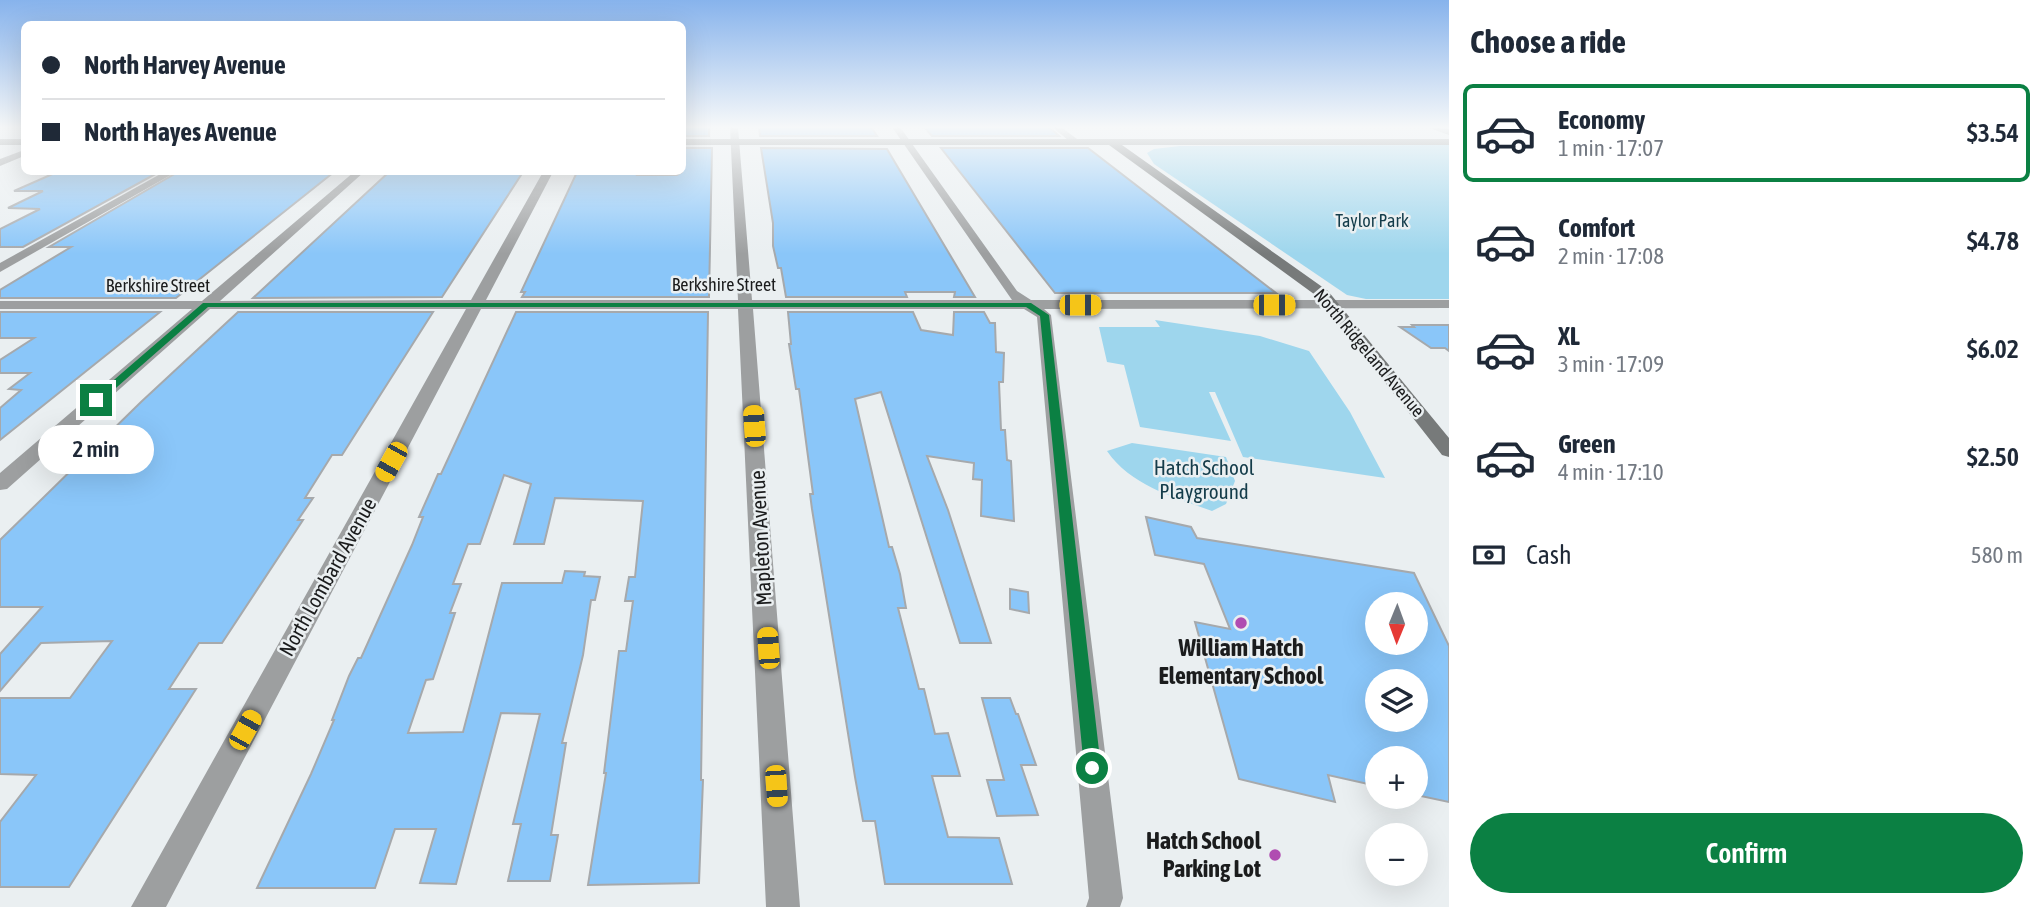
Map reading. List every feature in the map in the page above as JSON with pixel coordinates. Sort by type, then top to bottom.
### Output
[{"type":"street","name":"Mapleton Avenue","points":[[737,169],[783,907]]},
{"type":"street","points":[[925,169],[1012,294],[1044,315],[1104,885],[1105,898],[1102,907]]},
{"type":"street","name":"North Ridgeland Avenue","points":[[1149,169],[1311,283],[1334,305],[1449,451]]},
{"type":"street","points":[[0,268],[166,175]]},
{"type":"street","points":[[0,484],[356,175]]},
{"type":"street","name":"North Lombard Avenue","points":[[148,907],[546,175]]},
{"type":"street","name":"Berkshire Street","points":[[0,305],[1449,304]]},
{"type":"green space","name":"Taylor Park","points":[[1162,169],[1449,169],[1449,299],[1366,299],[1347,295]]},
{"type":"green space","points":[[1155,320],[1260,336],[1309,351],[1350,412],[1385,478],[1243,457],[1215,392],[1209,392],[1231,441],[1140,427],[1124,365],[1107,362],[1099,327],[1160,327]]},
{"type":"green space","name":"Hatch School Playground","points":[[1132,443],[1226,457],[1235,481],[1226,504],[1212,511],[1141,482],[1117,463],[1107,451]]},
{"type":"building","points":[[686,169],[712,169],[709,297],[522,297],[525,292],[521,292],[576,175],[686,175]]},
{"type":"building","points":[[764,169],[899,169],[975,297],[954,297],[955,292],[905,292],[907,297],[786,297],[781,268],[778,268],[773,246],[773,223]]},
{"type":"building","points":[[958,169],[1116,169],[1276,293],[1055,293]]},
{"type":"building","points":[[50,175],[154,175],[23,247],[0,247],[0,229],[40,209],[8,208],[43,191],[14,191]]},
{"type":"building","points":[[173,175],[330,175],[176,298],[0,298],[0,290],[71,247],[49,247]]},
{"type":"building","points":[[386,175],[521,175],[442,297],[253,298]]},
{"type":"building","points":[[0,312],[160,312],[0,440],[0,408],[21,390],[9,389],[30,373],[0,373],[0,360],[34,338],[0,338]]},
{"type":"building","points":[[238,312],[433,312],[342,455],[332,455],[305,498],[313,498],[298,520],[303,520],[222,643],[199,643],[169,689],[196,689],[69,887],[0,887],[0,822],[36,775],[0,774],[0,698],[70,698],[112,641],[41,643],[0,691],[0,654],[42,607],[0,607],[0,540],[141,402]]},
{"type":"building","points":[[516,312],[708,312],[703,780],[699,883],[588,885],[606,773],[619,651],[626,651],[633,601],[625,601],[629,577],[635,577],[643,501],[555,498],[544,544],[514,544],[531,484],[504,475],[480,544],[468,544],[453,584],[461,584],[450,613],[455,613],[433,679],[426,680],[408,733],[463,732],[502,583],[562,583],[565,571],[585,572],[584,576],[600,577],[595,600],[591,600],[583,655],[562,743],[566,743],[551,835],[558,835],[550,881],[508,881],[521,824],[513,824],[540,714],[501,713],[456,884],[420,883],[436,829],[395,829],[375,888],[257,888],[311,774],[349,676],[358,658],[361,658],[412,545],[423,517],[419,517],[438,474],[441,474]]},
{"type":"building","points":[[788,312],[913,312],[921,330],[953,335],[954,312],[984,312],[990,323],[995,323],[996,352],[1004,353],[1003,382],[999,382],[1001,430],[1005,430],[1007,460],[1011,461],[1014,521],[981,516],[982,480],[973,479],[974,463],[927,456],[948,510],[991,643],[960,643],[881,392],[855,399],[889,547],[892,547],[900,574],[906,608],[898,608],[919,689],[924,689],[935,734],[948,733],[960,776],[932,776],[948,837],[999,838],[1012,884],[885,884],[875,821],[863,821],[855,777],[812,509],[810,494],[813,494],[799,389],[796,389],[789,344]]},
{"type":"building","points":[[1412,325],[1449,325],[1449,351],[1445,348],[1431,348],[1400,327],[1414,327]]},
{"type":"building","name":"William Hatch Elementary School","points":[[1146,517],[1191,527],[1197,538],[1414,573],[1423,592],[1365,592],[1365,655],[1428,655],[1428,602],[1449,646],[1449,802],[1428,798],[1428,746],[1365,746],[1365,783],[1328,775],[1335,802],[1239,779],[1195,622],[1230,629],[1204,564],[1155,555]]},
{"type":"building","points":[[1010,589],[1028,592],[1029,613],[1010,609]]},
{"type":"building","points":[[982,698],[1010,698],[1018,714],[1036,765],[1021,765],[1038,815],[997,816],[987,780],[1004,780]]},
{"type":"place","name":"William Hatch Elementary School","points":[[1241,623]]},
{"type":"place","name":"Hatch School Parking Lot","points":[[1275,855]]},
{"type":"route","points":[[96,400],[206,305],[1028,305],[1044,315],[1092,768]]}]
